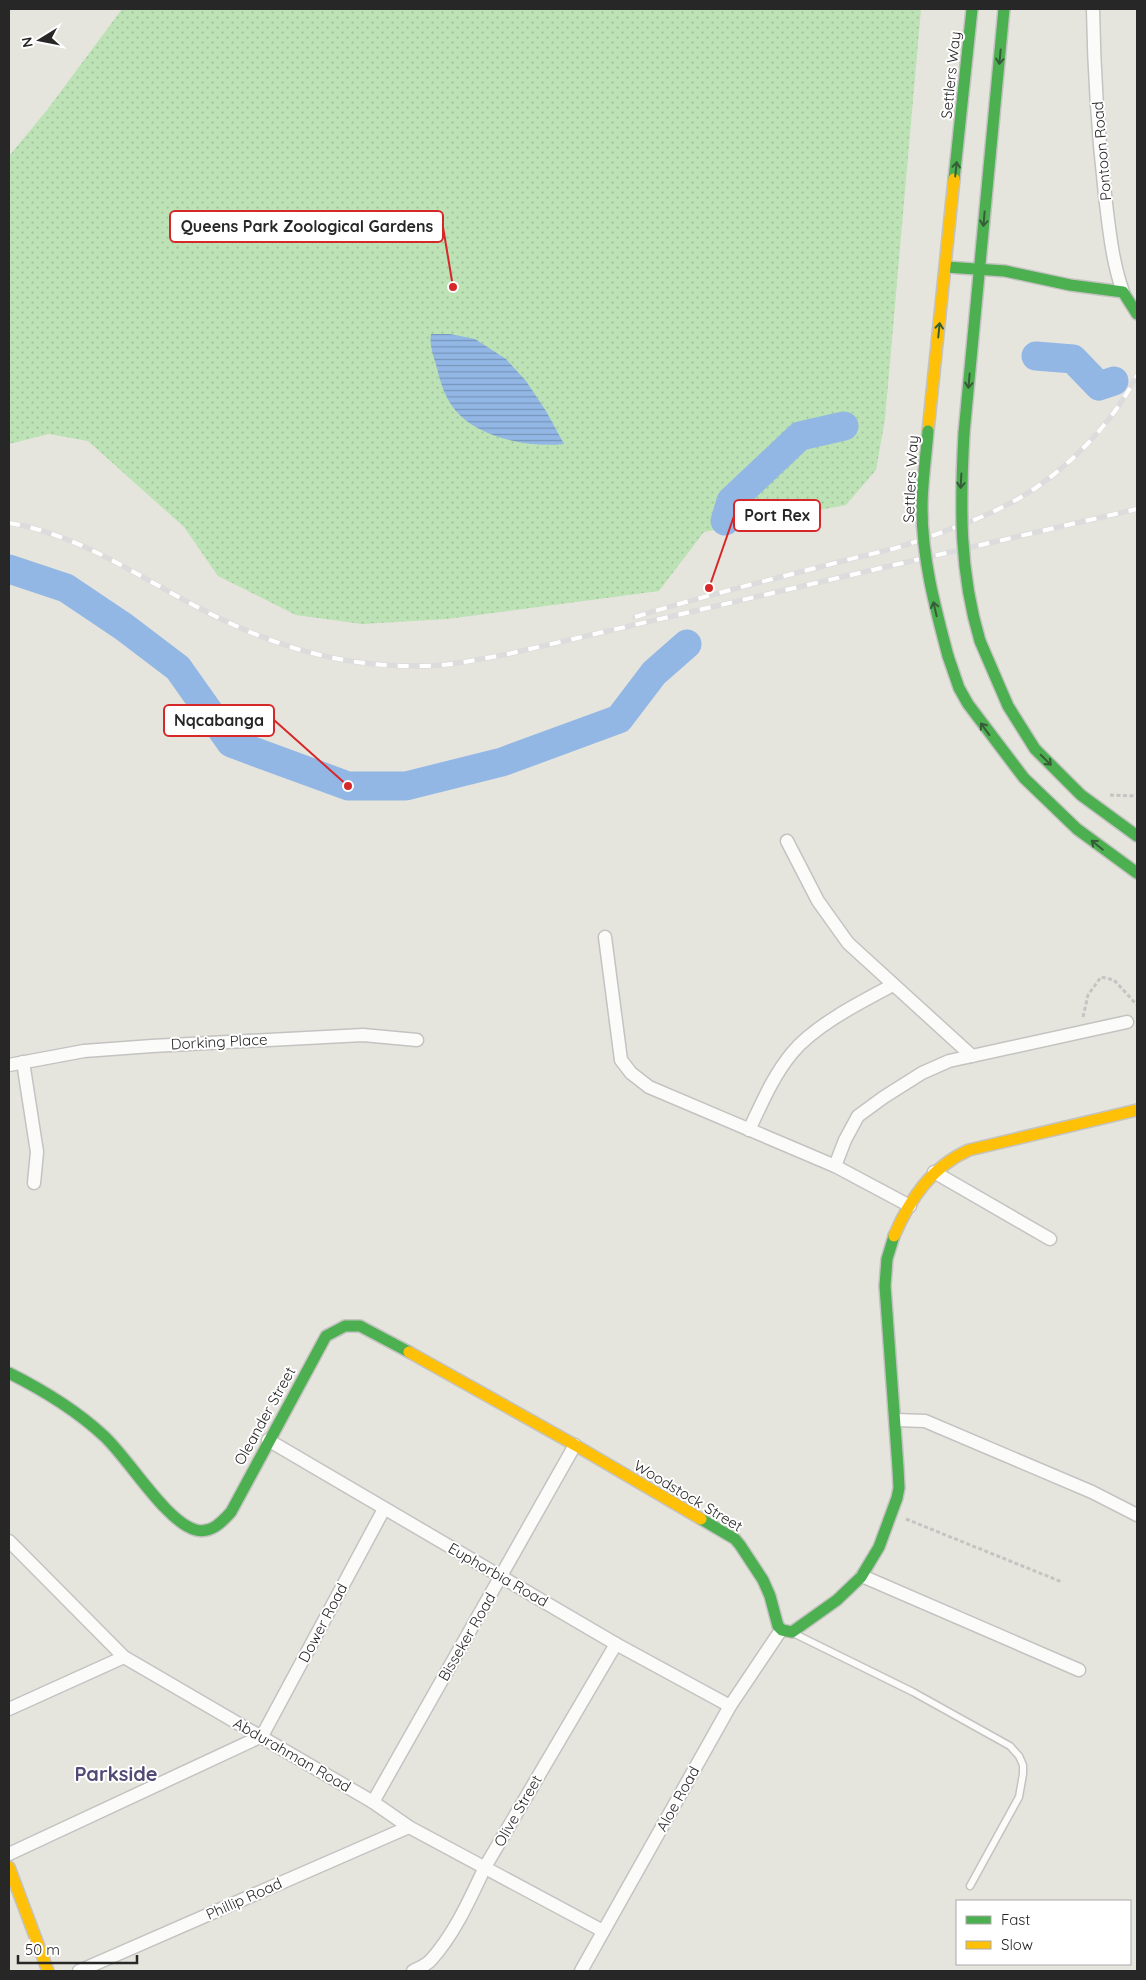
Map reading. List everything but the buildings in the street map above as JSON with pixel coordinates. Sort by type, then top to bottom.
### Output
[{"type":"street","name":"Settlers Way","points":[[972,9],[928,431],[922,507],[930,584],[948,656],[961,692],[981,724],[1016,771],[1044,800],[1112,857],[1137,873]]},
{"type":"street","points":[[1004,9],[964,433],[961,521],[968,600],[980,641],[1008,706],[1035,749],[1081,795],[1137,836]]},
{"type":"street","name":"Pontoon Road","points":[[1093,9],[1100,147],[1110,233],[1116,272],[1123,292],[1137,314]]},
{"type":"street","points":[[946,267],[1005,271],[1123,292]]},
{"type":"street","points":[[786,841],[818,901],[848,943],[972,1056]]},
{"type":"street","points":[[605,938],[620,1060],[631,1073],[649,1086],[835,1166],[910,1206]]},
{"type":"street","points":[[749,1130],[775,1076],[793,1051],[818,1029],[856,1004],[893,985]]},
{"type":"street","points":[[835,1166],[845,1140],[858,1116],[922,1073],[950,1061],[1127,1022]]},
{"type":"street","name":"Dorking Place","points":[[9,1065],[115,1048],[305,1036],[363,1035],[416,1040]]},
{"type":"street","points":[[23,1062],[37,1152],[34,1183]]},
{"type":"street","points":[[786,1631],[815,1617],[862,1576],[876,1551],[892,1513],[899,1488],[896,1420],[886,1296],[886,1261],[889,1247],[924,1183],[934,1172],[959,1154],[969,1150],[1137,1110]]},
{"type":"street","points":[[934,1172],[1050,1239]]},
{"type":"street","name":"Oleander Street","points":[[9,1373],[58,1400],[92,1426],[104,1437],[166,1511],[182,1524],[204,1531],[216,1527],[231,1512],[268,1440],[326,1336],[336,1329],[353,1324],[366,1328]]},
{"type":"street","name":"Woodstock Street","points":[[366,1328],[575,1445],[735,1539],[759,1572],[770,1596],[777,1625],[786,1631]]},
{"type":"street","points":[[896,1420],[925,1421],[1092,1492],[1137,1515]]},
{"type":"street","name":"Euphorbia Road","points":[[268,1440],[616,1644],[730,1706]]},
{"type":"street","name":"Bisseker Road","points":[[373,1802],[575,1445]]},
{"type":"street","name":"Dower Road","points":[[262,1736],[384,1509]]},
{"type":"street","name":"Abdurahman Road","points":[[9,1541],[124,1657],[373,1802],[409,1827],[603,1931]]},
{"type":"street","points":[[862,1576],[1079,1670]]},
{"type":"street","name":"Aloe Road","points":[[581,1971],[730,1706],[786,1631]]},
{"type":"street","name":"Olive Street","points":[[413,1971],[431,1967],[485,1867],[616,1644]]},
{"type":"street","points":[[9,1709],[124,1657]]},
{"type":"street","points":[[9,1854],[262,1736]]},
{"type":"street","name":"Phillip Road","points":[[79,1971],[409,1827]]},
{"type":"street","points":[[9,1867],[48,1971]]},
{"type":"lane","points":[[786,1631],[913,1692],[1010,1746],[1019,1756],[1023,1764],[1019,1797],[970,1886]]},
{"type":"path","points":[[1080,1033],[1088,995],[1101,977],[1114,980],[1137,1005]]},
{"type":"path","points":[[892,1513],[1062,1582]]},
{"type":"green space","points":[[122,9],[921,9],[885,419],[876,470],[846,505],[704,532],[659,591],[447,619],[362,624],[296,615],[218,576],[184,527],[88,441],[49,434],[9,444],[9,156],[47,110]]},
{"type":"water","points":[[431,334],[450,334],[475,339],[506,359],[526,381],[546,411],[564,444],[536,444],[506,439],[478,428],[466,420],[452,407],[444,391],[432,351]]},
{"type":"waterway","points":[[1036,356],[1073,359],[1099,386],[1114,381]]},
{"type":"waterway","points":[[725,521],[731,501],[800,436],[844,426]]},
{"type":"waterway","points":[[9,569],[66,588],[124,627],[178,668],[231,743],[348,786],[406,786],[502,762],[619,719],[654,673],[687,644]]},
{"type":"railway","points":[[635,617],[901,546],[991,513],[1037,487],[1080,451],[1118,407],[1137,375]]},
{"type":"railway","points":[[9,523],[32,528],[78,544],[242,629],[300,650],[361,663],[393,666],[426,666],[457,663],[508,654],[1137,509]]},
{"type":"traffic: fast","points":[[954,179],[972,9]]},
{"type":"traffic: fast","points":[[964,433],[1004,9]]},
{"type":"traffic: fast","points":[[946,267],[1005,271],[1070,285],[1123,292],[1137,314]]},
{"type":"traffic: fast","points":[[928,431],[922,498],[924,546],[934,601],[948,656]]},
{"type":"traffic: fast","points":[[964,433],[963,538],[968,589],[980,641]]},
{"type":"traffic: fast","points":[[980,641],[1008,706],[1035,749],[1081,795],[1137,836]]},
{"type":"traffic: fast","points":[[948,656],[959,688],[968,704],[1024,778],[1077,829],[1137,873]]},
{"type":"traffic: fast","points":[[701,1519],[735,1539],[740,1545],[763,1580],[770,1596],[778,1626],[782,1630],[792,1632],[837,1600],[861,1577],[879,1547],[899,1488],[885,1286],[887,1259],[894,1236]]},
{"type":"traffic: fast","points":[[9,1373],[59,1401],[104,1436],[172,1515],[184,1525],[201,1531],[216,1526],[231,1512],[326,1336],[345,1326],[360,1326],[409,1352]]},
{"type":"traffic: slow","points":[[928,431],[954,179]]},
{"type":"traffic: slow","points":[[894,1236],[907,1209],[923,1186],[944,1165],[969,1150],[1137,1110]]},
{"type":"traffic: slow","points":[[409,1352],[575,1445],[701,1519]]},
{"type":"traffic: slow","points":[[9,1867],[48,1971]]},
{"type":"place","name":"Queens Park Zoological Gardens","points":[[453,287]]},
{"type":"place","name":"Port Rex","points":[[709,588]]},
{"type":"place","name":"Nqcabanga","points":[[348,786]]},
{"type":"district","name":"Parkside","points":[[116,1774]]}]
